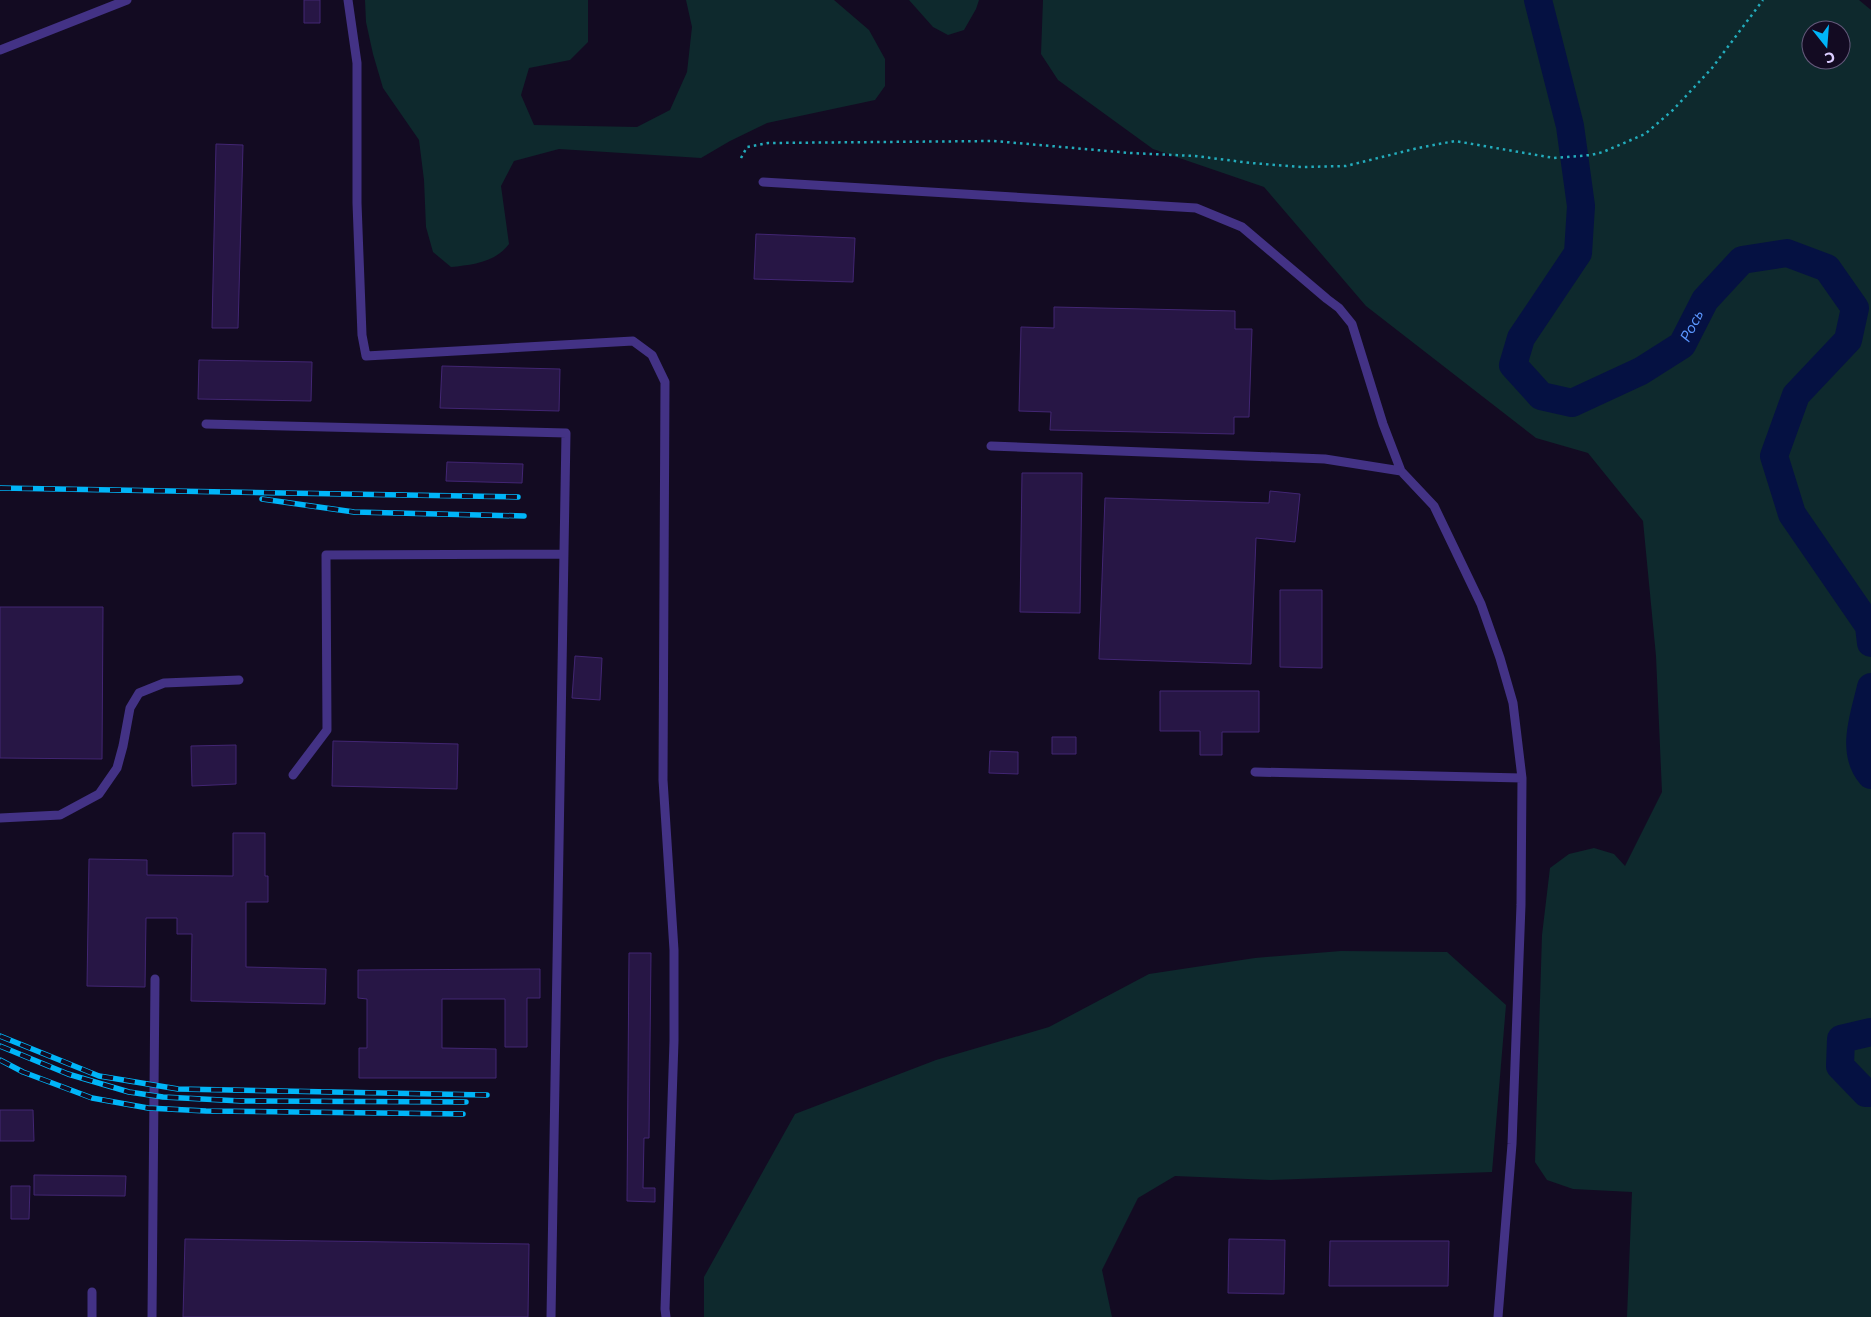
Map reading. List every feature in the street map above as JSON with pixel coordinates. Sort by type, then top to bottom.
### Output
[{"type":"lane","points":[[0,50],[111,3],[127,0]]},
{"type":"lane","points":[[348,0],[357,62],[357,203],[362,335],[366,356],[633,341],[652,354],[665,382],[663,780],[674,950],[674,1032],[666,1317]]},
{"type":"lane","points":[[763,182],[1196,208],[1242,228],[1340,308],[1352,324],[1383,424],[1401,471],[1434,506],[1481,604],[1513,703],[1522,778],[1521,905],[1512,1144],[1498,1317]]},
{"type":"lane","points":[[206,424],[566,433],[551,1317]]},
{"type":"lane","points":[[991,446],[1325,459],[1401,471]]},
{"type":"lane","points":[[293,775],[327,730],[326,555],[564,554]]},
{"type":"lane","points":[[0,818],[60,815],[99,794],[117,768],[130,708],[139,693],[164,683],[239,680]]},
{"type":"lane","points":[[1255,772],[1522,778]]},
{"type":"lane","points":[[152,1317],[155,979]]},
{"type":"lane","points":[[92,1292],[92,1317]]},
{"type":"path","points":[[741,158],[748,146],[768,142],[994,141],[1130,153],[1195,156],[1302,167],[1346,166],[1418,148],[1455,142],[1554,158],[1591,155],[1603,152],[1645,134],[1673,110],[1712,68],[1763,0]]},
{"type":"green space","points":[[365,0],[588,0],[588,42],[570,60],[529,68],[521,95],[534,125],[637,127],[670,110],[687,72],[692,27],[686,0],[834,0],[869,30],[885,59],[885,86],[875,100],[767,123],[701,158],[559,149],[514,161],[501,186],[509,244],[497,255],[483,262],[451,267],[433,252],[426,227],[424,180],[419,140],[383,88],[366,22]]},
{"type":"green space","points":[[909,0],[979,0],[964,30],[948,35],[933,27]]},
{"type":"green space","points":[[1043,0],[1859,0],[1871,10],[1871,1317],[1627,1317],[1632,1192],[1573,1189],[1547,1180],[1535,1162],[1542,935],[1550,868],[1569,854],[1594,848],[1614,854],[1625,866],[1662,792],[1656,656],[1643,521],[1588,453],[1536,438],[1366,306],[1264,187],[1153,149],[1058,80],[1041,54]]},
{"type":"green space","points":[[1341,951],[1447,952],[1506,1005],[1492,1172],[1271,1180],[1175,1176],[1138,1198],[1102,1270],[1112,1317],[704,1317],[704,1277],[795,1114],[936,1060],[1049,1027],[1149,974],[1255,958]]},
{"type":"building","points":[[304,0],[320,0],[320,23],[304,23]]},
{"type":"building","points":[[216,144],[243,145],[238,328],[212,328]]},
{"type":"building","points":[[756,234],[855,238],[853,282],[754,279]]},
{"type":"building","points":[[1054,307],[1235,311],[1235,329],[1252,329],[1249,417],[1234,417],[1234,434],[1050,430],[1051,412],[1019,411],[1021,327],[1054,328]]},
{"type":"building","points":[[199,360],[312,362],[311,401],[198,399]]},
{"type":"building","points":[[442,366],[560,369],[559,411],[440,408]]},
{"type":"building","points":[[447,462],[523,464],[522,483],[446,481]]},
{"type":"building","points":[[1022,473],[1082,473],[1080,613],[1020,612]]},
{"type":"building","points":[[1270,491],[1300,494],[1295,542],[1256,538],[1251,664],[1099,659],[1105,498],[1269,503]]},
{"type":"building","points":[[1280,590],[1322,590],[1322,668],[1280,667]]},
{"type":"building","points":[[0,607],[103,607],[102,759],[0,758]]},
{"type":"building","points":[[575,656],[602,658],[600,700],[572,698]]},
{"type":"building","points":[[1160,691],[1259,691],[1259,732],[1222,732],[1222,755],[1200,755],[1200,731],[1160,731]]},
{"type":"building","points":[[1052,737],[1076,737],[1076,754],[1052,754]]},
{"type":"building","points":[[333,741],[458,744],[457,789],[332,786]]},
{"type":"building","points":[[236,745],[236,784],[192,786],[191,746]]},
{"type":"building","points":[[990,751],[1018,752],[1018,774],[989,773]]},
{"type":"building","points":[[233,833],[265,833],[265,876],[268,876],[268,902],[246,902],[246,967],[326,969],[325,1004],[191,1001],[192,934],[177,934],[177,918],[146,918],[145,987],[87,986],[89,859],[147,860],[147,875],[233,876]]},
{"type":"building","points":[[629,953],[651,953],[649,1138],[644,1138],[643,1188],[655,1188],[655,1202],[627,1201]]},
{"type":"building","points":[[540,969],[540,998],[527,998],[527,1047],[505,1047],[505,999],[442,999],[442,1048],[496,1049],[496,1078],[359,1078],[359,1048],[367,1048],[367,999],[358,998],[358,970]]},
{"type":"building","points":[[0,1110],[33,1110],[34,1141],[0,1141]]},
{"type":"building","points":[[34,1175],[126,1176],[125,1196],[34,1195]]},
{"type":"building","points":[[11,1186],[30,1186],[29,1219],[11,1219]]},
{"type":"building","points":[[185,1239],[529,1244],[528,1317],[183,1317]]},
{"type":"building","points":[[1229,1239],[1285,1240],[1284,1294],[1228,1293]]},
{"type":"building","points":[[1330,1241],[1449,1241],[1448,1286],[1329,1286]]},
{"type":"waterway","name":"Рось","points":[[1538,0],[1570,126],[1581,206],[1578,253],[1521,338],[1513,365],[1541,396],[1572,403],[1641,371],[1682,345],[1705,300],[1742,260],[1787,253],[1827,268],[1855,308],[1848,340],[1796,395],[1774,456],[1792,514],[1869,626],[1871,643]]},
{"type":"waterway","name":"Рось","points":[[1871,687],[1863,720],[1860,744],[1861,755],[1871,775]]},
{"type":"waterway","name":"Рось","points":[[1871,1032],[1841,1039],[1840,1066],[1866,1093],[1871,1093]]},
{"type":"railway","points":[[0,488],[518,497]]},
{"type":"railway","points":[[262,499],[354,512],[524,516]]},
{"type":"railway","points":[[0,1036],[99,1076],[178,1089],[487,1095]]},
{"type":"railway","points":[[0,1046],[68,1074],[129,1092],[163,1097],[241,1101],[466,1102]]},
{"type":"railway","points":[[0,1060],[23,1072],[92,1098],[148,1108],[206,1111],[463,1114]]}]
